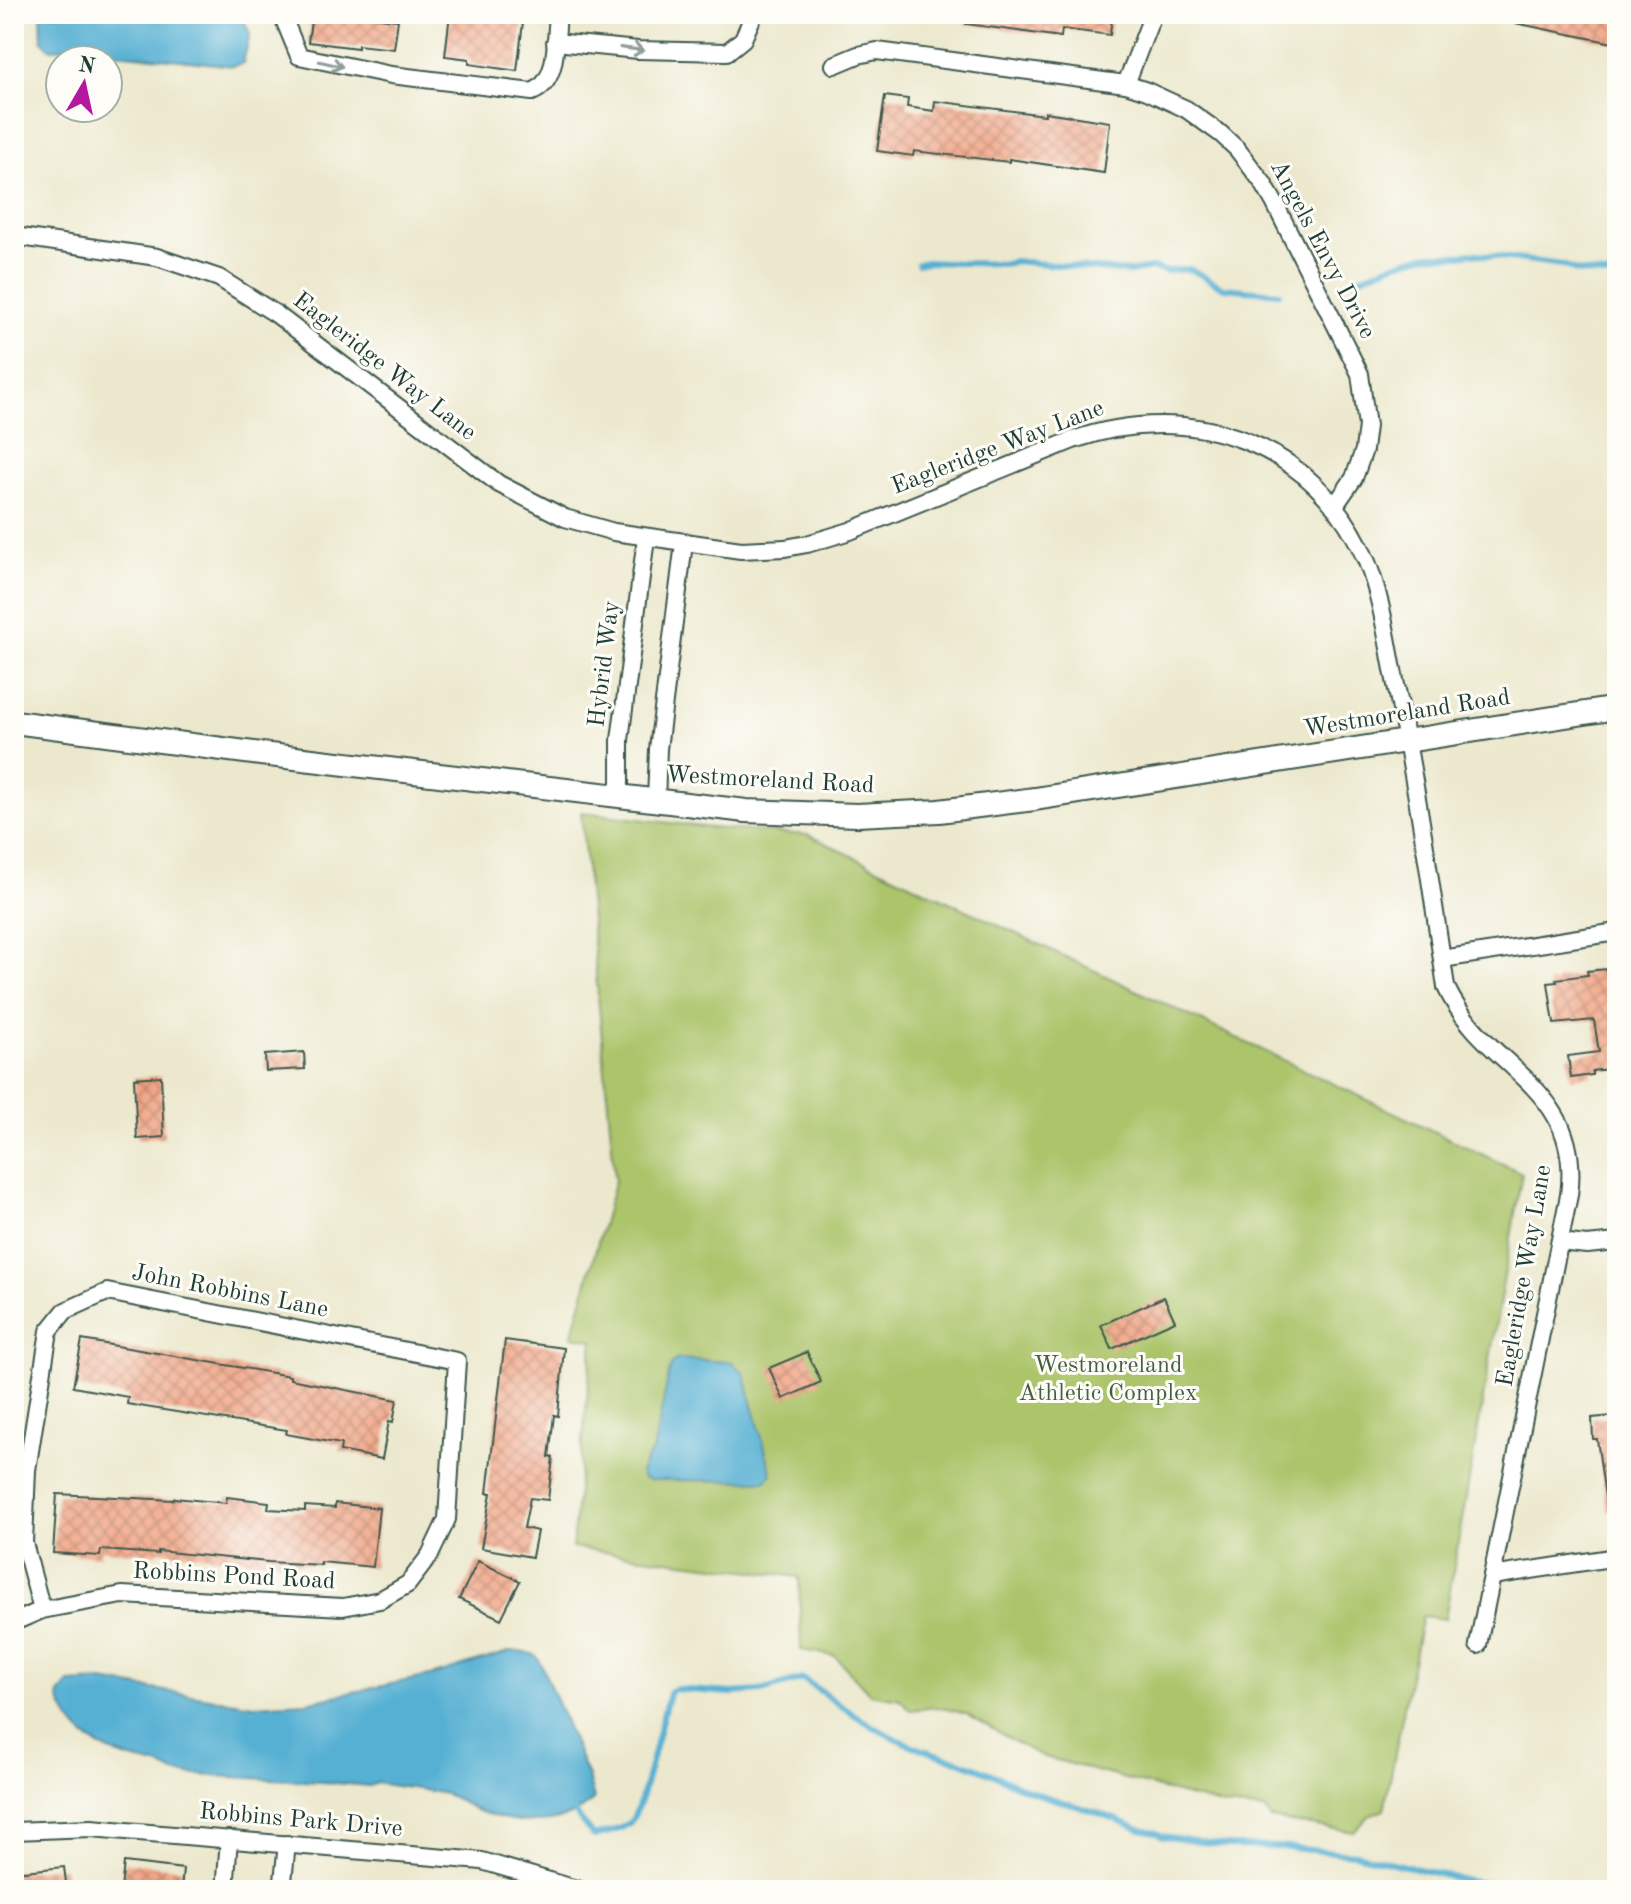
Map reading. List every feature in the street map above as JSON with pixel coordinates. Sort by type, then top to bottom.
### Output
[{"type":"street","points":[[286,14],[285,22],[299,56],[391,75],[532,92],[542,89],[551,76],[558,14]]},
{"type":"street","points":[[555,42],[638,50],[727,52],[743,39],[754,14]]},
{"type":"street","points":[[1126,84],[1153,14]]},
{"type":"street","name":"Angels Envy Drive","points":[[834,65],[877,51],[1126,84],[1167,99],[1221,134],[1251,166],[1274,202],[1353,358],[1363,391],[1366,438],[1354,478],[1334,507]]},
{"type":"street","name":"Eagleridge Way Lane","points":[[14,236],[157,257],[219,278],[276,314],[478,470],[520,497],[577,522],[646,538],[763,550],[818,541],[850,531],[1094,432],[1137,424],[1204,428],[1246,441],[1286,462],[1319,490],[1357,542],[1374,581],[1408,741],[1446,987],[1465,1019],[1548,1102],[1565,1131],[1572,1173],[1478,1645]]},
{"type":"street","name":"Hybrid Way","points":[[620,796],[620,740],[646,538]]},
{"type":"street","points":[[656,801],[658,749],[684,543]]},
{"type":"street","name":"Westmoreland Road","points":[[14,722],[746,811],[857,815],[939,811],[1065,795],[1617,708]]},
{"type":"street","points":[[1442,959],[1617,932]]},
{"type":"street","points":[[1560,1242],[1587,1245],[1617,1242]]},
{"type":"street","name":"John Robbins Lane","points":[[42,1610],[24,1543],[27,1470],[49,1331],[65,1311],[107,1292],[457,1361]]},
{"type":"street","name":"Robbins Pond Road","points":[[14,1622],[42,1610],[122,1595],[343,1607],[380,1600],[408,1584],[430,1555],[447,1519],[457,1361]]},
{"type":"street","points":[[1492,1576],[1617,1557]]},
{"type":"street","name":"Robbins Park Drive","points":[[14,1831],[91,1828],[482,1861],[549,1885],[580,1890]]},
{"type":"street","points":[[225,1890],[229,1839]]},
{"type":"street","points":[[282,1890],[287,1844]]},
{"type":"green space","name":"Westmoreland Athletic Complex","points":[[581,812],[712,828],[808,835],[1522,1173],[1445,1619],[1422,1616],[1384,1810],[1369,1816],[1354,1832],[1271,1819],[1265,1810],[1224,1806],[1038,1755],[966,1714],[938,1707],[910,1710],[900,1699],[870,1694],[835,1656],[801,1650],[799,1577],[572,1548],[593,1340],[572,1336],[615,1180]]},
{"type":"water","points":[[41,14],[231,14],[246,24],[250,35],[243,63],[233,66],[124,54],[124,44],[45,44],[42,41]]},
{"type":"water","points":[[679,1359],[732,1362],[744,1373],[772,1474],[765,1481],[648,1480],[642,1477],[640,1472],[654,1447],[670,1368]]},
{"type":"water","points":[[511,1651],[533,1654],[539,1659],[588,1777],[594,1799],[568,1816],[523,1822],[478,1811],[445,1794],[377,1783],[369,1786],[174,1773],[95,1744],[70,1720],[58,1696],[69,1683],[102,1681],[254,1705],[306,1702],[434,1675]]},
{"type":"building","points":[[312,14],[362,14],[398,20],[394,49],[308,42]]},
{"type":"building","points":[[450,14],[524,14],[517,71],[469,64],[469,59],[445,56]]},
{"type":"building","points":[[967,14],[1112,14],[1110,35],[1062,29],[1061,37],[966,24]]},
{"type":"building","points":[[1506,14],[1617,14],[1617,25],[1613,43],[1505,21]]},
{"type":"building","points":[[885,96],[908,99],[907,107],[934,111],[935,101],[1110,122],[1104,173],[1009,159],[1009,162],[914,151],[913,156],[877,151]]},
{"type":"building","points":[[1607,969],[1608,975],[1617,974],[1617,1068],[1571,1078],[1568,1056],[1599,1052],[1594,1020],[1554,1024],[1548,983],[1588,975],[1587,971]]},
{"type":"building","points":[[304,1052],[305,1069],[266,1071],[265,1055]]},
{"type":"building","points":[[161,1076],[164,1137],[137,1139],[134,1078]]},
{"type":"building","points":[[1164,1297],[1175,1321],[1112,1349],[1101,1325]]},
{"type":"building","points":[[82,1340],[290,1376],[290,1379],[397,1400],[393,1422],[389,1421],[382,1459],[340,1451],[341,1444],[286,1434],[287,1430],[127,1404],[128,1397],[73,1387]]},
{"type":"building","points":[[505,1340],[564,1348],[558,1416],[554,1415],[549,1457],[553,1457],[548,1500],[530,1498],[524,1528],[537,1531],[532,1557],[481,1548],[491,1493],[487,1493]]},
{"type":"building","points":[[807,1352],[821,1382],[783,1399],[769,1368]]},
{"type":"building","points":[[1613,1416],[1617,1510],[1607,1511],[1592,1418]]},
{"type":"building","points":[[57,1494],[226,1503],[227,1497],[269,1502],[268,1509],[305,1511],[305,1506],[335,1508],[335,1503],[379,1508],[373,1567],[321,1562],[321,1565],[268,1562],[158,1551],[158,1554],[101,1550],[100,1556],[53,1553]]},
{"type":"building","points":[[478,1561],[520,1581],[501,1619],[459,1599]]},
{"type":"building","points":[[124,1862],[183,1869],[181,1890],[121,1890]]},
{"type":"building","points":[[64,1867],[67,1890],[14,1890],[14,1872]]},
{"type":"waterway","points":[[1354,280],[1419,257],[1469,253],[1563,265],[1576,271],[1617,277]]},
{"type":"waterway","points":[[918,264],[1006,264],[1014,261],[1129,272],[1152,268],[1166,271],[1190,269],[1224,288],[1279,293]]},
{"type":"waterway","points":[[573,1810],[593,1836],[629,1823],[640,1802],[670,1691],[761,1691],[803,1679],[894,1738],[976,1767],[1035,1793],[1162,1836],[1227,1846],[1356,1854],[1463,1880],[1527,1890]]}]
